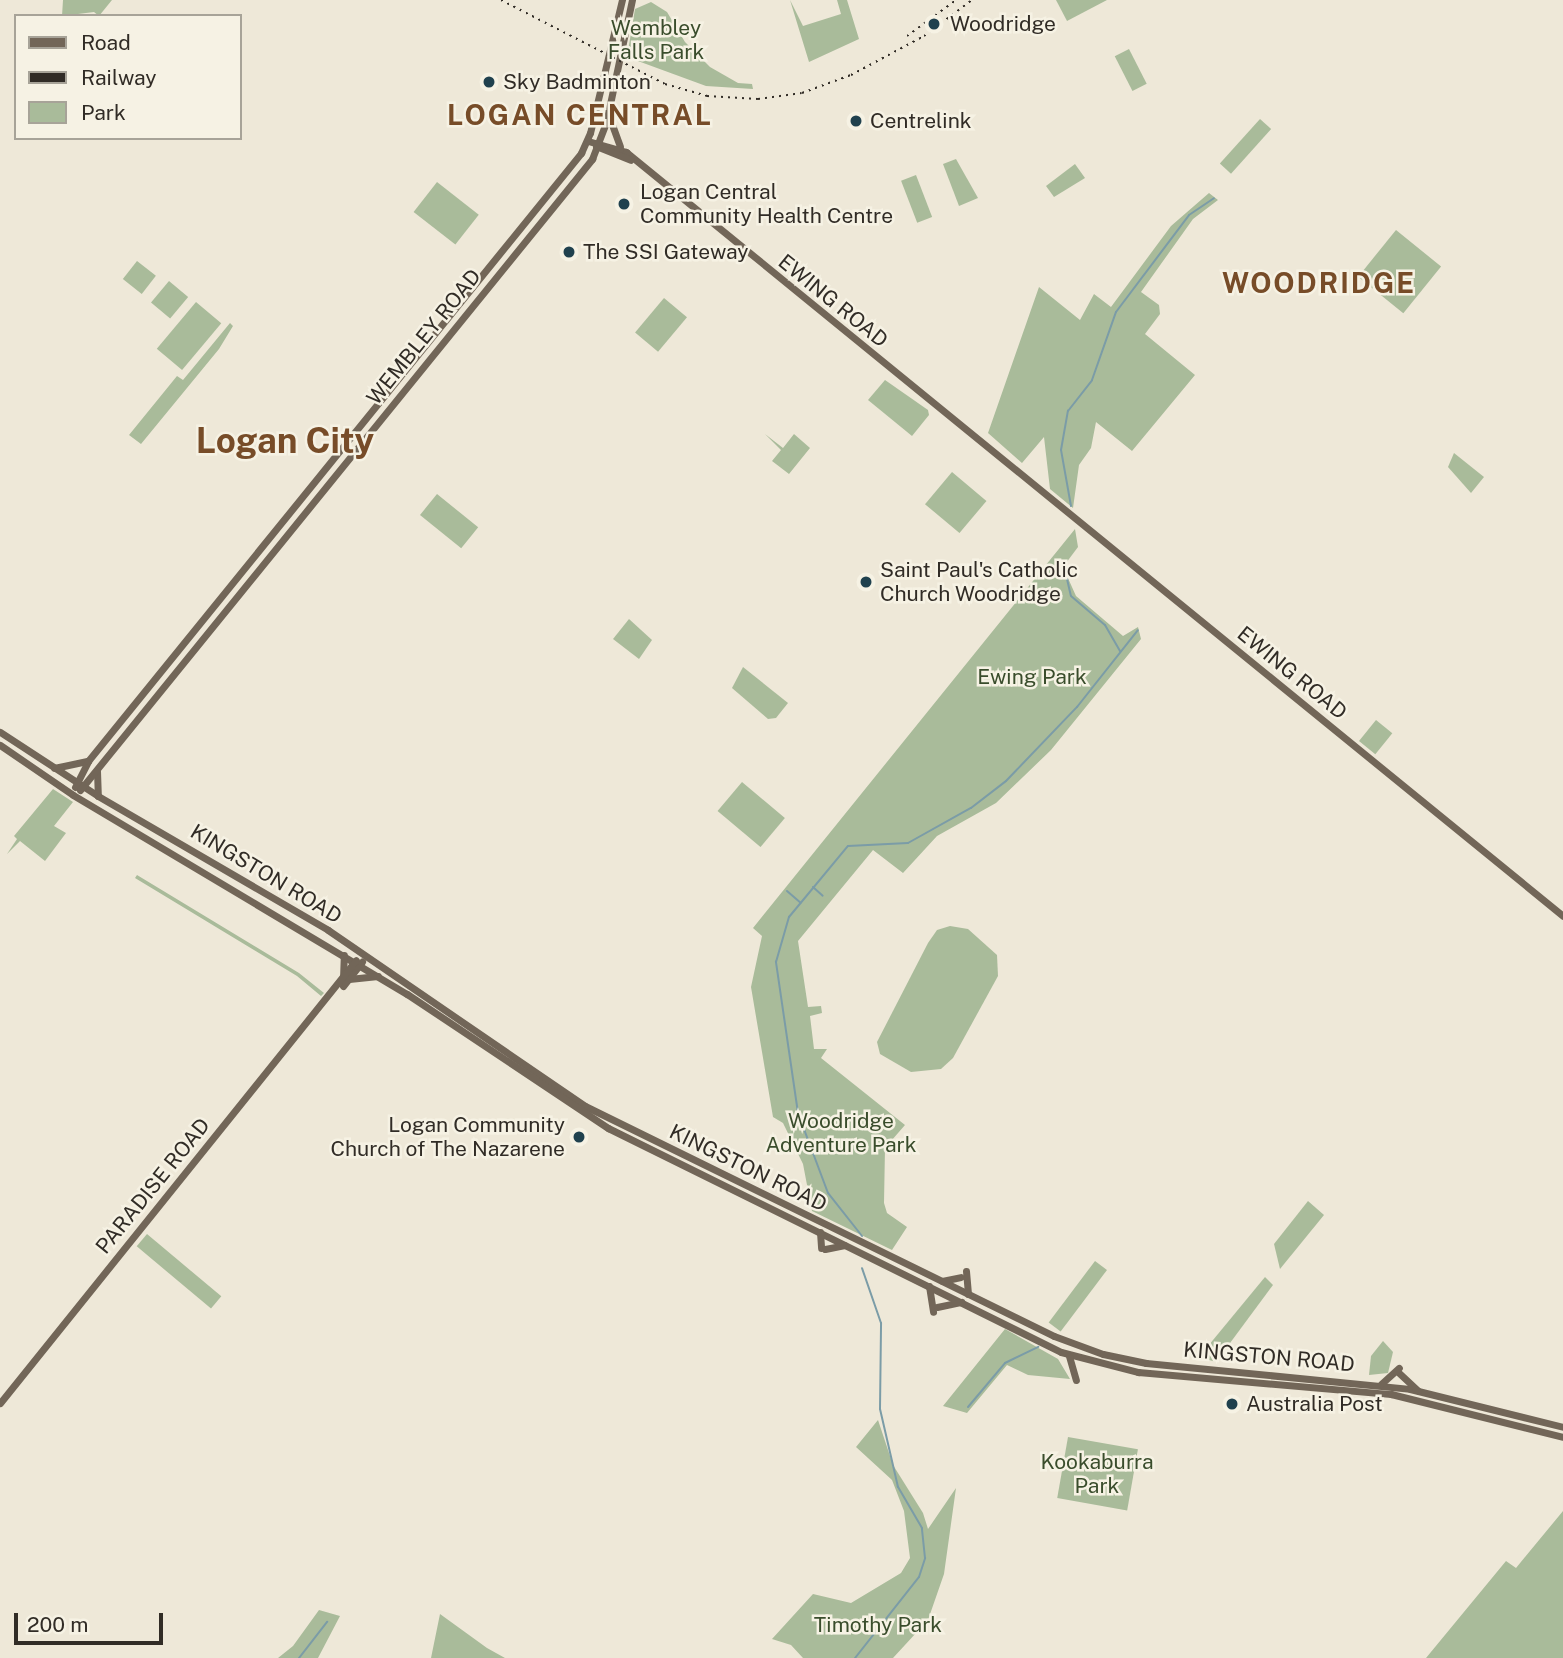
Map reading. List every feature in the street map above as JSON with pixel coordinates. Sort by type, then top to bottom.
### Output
[{"type":"main road","name":"WEMBLEY ROAD","points":[[74,795],[88,761],[588,141],[622,0]]},
{"type":"main road","name":"WEMBLEY ROAD","points":[[80,785],[97,770],[586,167],[600,144],[632,0]]},
{"type":"main road","points":[[586,167],[603,156],[624,154],[612,134],[609,111]]},
{"type":"main road","name":"EWING ROAD","points":[[588,141],[624,154],[637,164],[1563,916]]},
{"type":"main road","points":[[481,276],[489,284]]},
{"type":"main road","name":"KINGSTON ROAD","points":[[0,732],[97,796],[363,955],[604,1116],[1064,1341],[1122,1359],[1259,1376],[1381,1384],[1563,1427]]},
{"type":"main road","name":"KINGSTON ROAD","points":[[0,745],[74,795],[378,976],[608,1128],[1069,1356],[1138,1372],[1391,1394],[1563,1437]]},
{"type":"main road","points":[[54,768],[88,761]]},
{"type":"main road","points":[[97,770],[97,796]]},
{"type":"main road","points":[[344,955],[346,979],[378,976]]},
{"type":"main road","name":"PARADISE ROAD","points":[[0,1403],[363,955]]},
{"type":"main road","points":[[820,1232],[823,1248],[846,1245]]},
{"type":"main road","points":[[942,1282],[964,1274],[968,1294]]},
{"type":"main road","points":[[929,1286],[935,1309],[962,1302]]},
{"type":"main road","points":[[1069,1356],[1076,1380]]},
{"type":"main road","points":[[1381,1384],[1399,1371],[1418,1391]]},
{"type":"green space","points":[[63,0],[112,0],[101,14],[62,14]]},
{"type":"green space","points":[[790,0],[803,26],[841,14],[837,0],[847,0],[859,39],[809,62]]},
{"type":"green space","points":[[1056,0],[1107,0],[1067,21]]},
{"type":"green space","name":"Wembley Falls Park","points":[[651,2],[667,12],[685,42],[710,67],[738,83],[752,84],[753,89],[706,86],[627,57],[635,9]]},
{"type":"green space","points":[[1129,49],[1147,84],[1132,91],[1115,56]]},
{"type":"green space","points":[[1260,119],[1271,129],[1231,174],[1220,164]]},
{"type":"green space","points":[[956,159],[978,198],[959,206],[943,164]]},
{"type":"green space","points":[[1075,164],[1085,178],[1054,197],[1046,186]]},
{"type":"green space","points":[[916,175],[932,217],[917,223],[901,181]]},
{"type":"green space","points":[[437,182],[479,215],[455,245],[414,212]]},
{"type":"green space","points":[[1209,193],[1218,200],[1193,219],[1141,292],[1159,305],[1160,314],[1145,334],[1195,375],[1132,451],[1096,422],[1091,448],[1079,465],[1073,508],[1050,489],[1044,437],[1022,463],[988,433],[1039,287],[1080,320],[1094,294],[1111,307],[1171,226]]},
{"type":"green space","points":[[1396,230],[1441,267],[1403,313],[1358,277]]},
{"type":"green space","points":[[137,261],[156,276],[142,294],[123,279]]},
{"type":"green space","points":[[169,281],[188,297],[170,319],[151,302]]},
{"type":"green space","points":[[664,298],[687,317],[658,352],[635,332]]},
{"type":"green space","points":[[196,302],[221,323],[182,370],[157,349]]},
{"type":"green space","points":[[230,323],[233,326],[219,349],[141,444],[129,435],[177,376],[183,380]]},
{"type":"green space","points":[[885,380],[928,410],[929,415],[912,436],[868,400]]},
{"type":"green space","points":[[765,434],[783,448],[794,434],[810,448],[789,474],[772,461],[781,450]]},
{"type":"green space","points":[[1454,453],[1484,477],[1471,493],[1448,467]]},
{"type":"green space","points":[[952,472],[986,501],[959,533],[925,504]]},
{"type":"green space","points":[[437,494],[478,527],[461,548],[420,515]]},
{"type":"green space","name":"Ewing Park","points":[[1075,529],[1078,547],[1063,567],[1076,596],[1123,636],[1138,627],[1141,639],[1051,750],[996,803],[937,836],[903,873],[873,850],[798,941],[808,1007],[821,1006],[822,1013],[810,1016],[814,1049],[827,1049],[821,1058],[905,1125],[885,1148],[884,1203],[887,1213],[907,1227],[892,1250],[812,1211],[803,1164],[783,1123],[773,1117],[751,987],[762,936],[753,928]]},
{"type":"green space","points":[[629,619],[652,640],[639,659],[613,639]]},
{"type":"green space","points":[[743,667],[788,703],[776,718],[768,719],[732,688]]},
{"type":"green space","points":[[1376,720],[1392,733],[1375,754],[1359,741]]},
{"type":"green space","points":[[742,782],[785,818],[760,847],[718,811]]},
{"type":"green space","points":[[53,789],[73,802],[54,826],[66,833],[45,861],[20,841],[7,854],[17,839],[14,836]]},
{"type":"green space","points":[[137,875],[299,973],[324,993],[321,996],[297,976],[135,878]]},
{"type":"green space","points":[[950,926],[968,929],[997,955],[998,976],[953,1058],[941,1069],[911,1072],[880,1054],[877,1042],[928,943],[937,930]]},
{"type":"green space","points":[[1308,1201],[1324,1215],[1280,1269],[1274,1244]]},
{"type":"green space","points":[[147,1234],[221,1296],[211,1309],[137,1246]]},
{"type":"green space","points":[[1095,1261],[1107,1270],[1061,1332],[1049,1322]]},
{"type":"green space","points":[[1265,1277],[1273,1285],[1216,1362],[1199,1357]]},
{"type":"green space","points":[[1005,1329],[1058,1359],[1070,1379],[1028,1375],[1007,1365],[967,1413],[943,1406]]},
{"type":"green space","points":[[1383,1341],[1393,1352],[1388,1373],[1369,1375],[1371,1356]]},
{"type":"green space","name":"Timothy Park","points":[[878,1420],[893,1465],[923,1513],[928,1529],[956,1488],[944,1574],[928,1620],[893,1658],[803,1658],[791,1645],[772,1639],[813,1594],[851,1603],[901,1573],[910,1558],[904,1511],[892,1480],[856,1447]]},
{"type":"green space","name":"Kookaburra Park","points":[[1068,1437],[1138,1449],[1127,1510],[1057,1498]]},
{"type":"green space","points":[[1563,1511],[1563,1658],[1426,1658],[1506,1561],[1516,1568]]},
{"type":"green space","points":[[319,1610],[340,1616],[318,1658],[278,1658],[293,1646]]},
{"type":"green space","points":[[440,1614],[487,1648],[505,1658],[431,1658]]},
{"type":"waterway","points":[[1071,506],[1061,450],[1068,411],[1092,380],[1116,312],[1189,215],[1214,198]]},
{"type":"waterway","points":[[1067,579],[1071,596],[1105,625],[1120,651]]},
{"type":"waterway","points":[[862,1236],[828,1193],[798,1113],[776,962],[789,917],[848,846],[908,843],[971,808],[1006,781],[1077,707],[1138,630]]},
{"type":"waterway","points":[[813,887],[823,896]]},
{"type":"waterway","points":[[787,891],[801,903]]},
{"type":"waterway","points":[[855,1658],[919,1577],[925,1558],[922,1528],[898,1487],[880,1409],[881,1323],[862,1268]]},
{"type":"waterway","points":[[968,1407],[1005,1363],[1038,1347]]},
{"type":"waterway","points":[[299,1658],[327,1622]]},
{"type":"railway","points":[[501,0],[665,84],[707,96],[758,99],[802,93],[851,75],[924,36],[972,0]]},
{"type":"railway","points":[[907,36],[956,0]]},
{"type":"place","name":"Woodridge","points":[[934,24]]},
{"type":"place","name":"Sky Badminton","points":[[489,82]]},
{"type":"place","name":"Centrelink","points":[[856,121]]},
{"type":"place","name":"Logan Central Community Health Centre","points":[[624,204]]},
{"type":"place","name":"The SSI Gateway","points":[[569,252]]},
{"type":"place","name":"Saint Paul's Catholic Church Woodridge","points":[[866,582]]},
{"type":"place","name":"Logan Community Church of The Nazarene","points":[[579,1137]]},
{"type":"place","name":"Australia Post","points":[[1232,1404]]},
{"type":"district","name":"LOGAN CENTRAL","points":[[580,115]]},
{"type":"district","name":"WOODRIDGE","points":[[1319,283]]},
{"type":"district","name":"Logan City","points":[[285,441]]},
{"type":"park label","name":"Woodridge Adventure Park","points":[[841,1133]]}]
